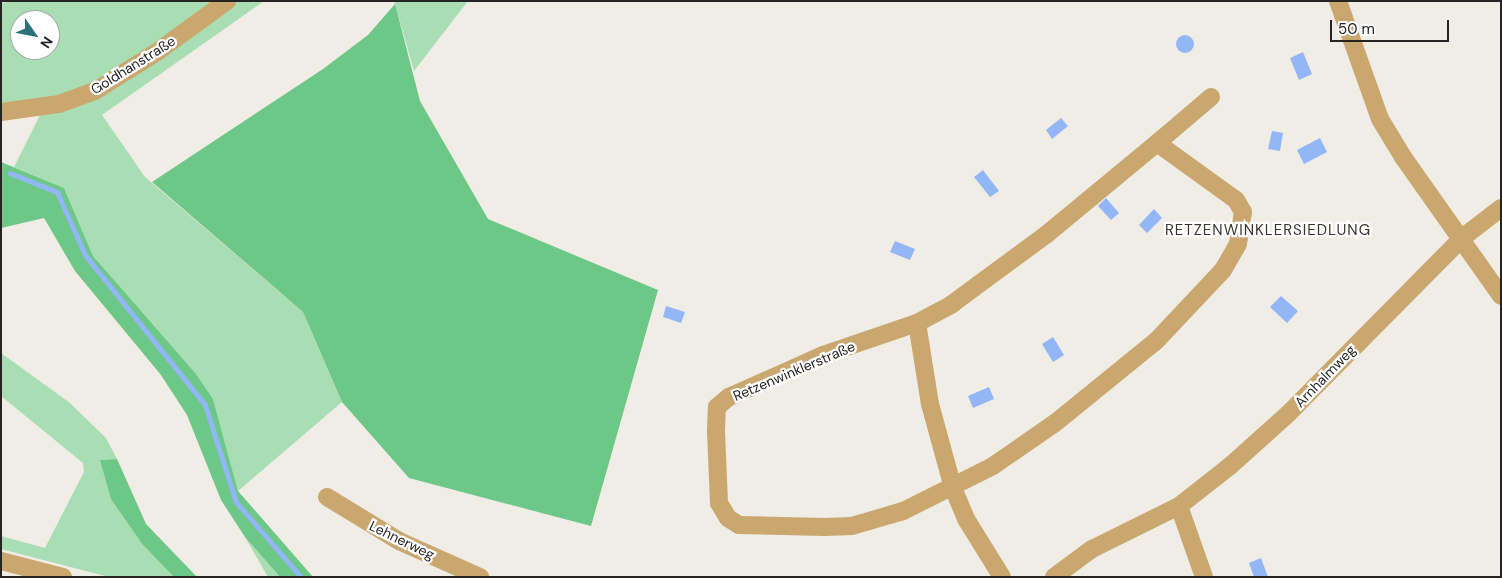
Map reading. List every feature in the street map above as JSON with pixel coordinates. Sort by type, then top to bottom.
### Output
[{"type":"street","name":"Goldhanstraße","points":[[1,112],[59,104],[95,91],[158,52],[227,1]]},
{"type":"street","points":[[1338,1],[1380,119],[1403,157],[1462,238],[1501,296]]},
{"type":"street","name":"Retzenwinklerstraße","points":[[1157,143],[1236,200],[1243,212],[1243,220],[1234,250],[1223,270],[1196,301],[1156,341],[1055,424],[953,488],[903,511],[852,526],[739,524],[728,518],[719,504],[718,407],[729,397],[823,356],[917,323],[952,304],[1006,266],[1211,97]]},
{"type":"street","name":"Arnhalmweg","points":[[1054,577],[1092,549],[1179,506],[1288,414],[1462,238],[1501,208]]},
{"type":"street","points":[[917,323],[930,404],[953,488],[966,520],[1002,577]]},
{"type":"street","name":"Lehnerweg","points":[[327,497],[399,541],[480,577]]},
{"type":"street","points":[[1179,506],[1204,577]]},
{"type":"street","points":[[1,561],[63,577]]},
{"type":"green space","points":[[13,1],[218,1],[120,69],[69,94],[1,106],[1,3]]},
{"type":"green space","points":[[238,1],[264,1],[102,115],[145,177],[303,312],[342,402],[238,491],[213,399],[93,256],[64,188],[14,167],[40,115],[189,37]]},
{"type":"green space","points":[[394,1],[468,1],[414,71]]},
{"type":"green space","points":[[395,4],[420,101],[488,219],[658,290],[591,526],[409,478],[342,402],[303,312],[152,182],[323,69],[368,35]]},
{"type":"green space","points":[[1,162],[64,188],[93,256],[195,373],[213,399],[238,491],[313,577],[280,577],[245,537],[221,500],[187,415],[161,375],[75,271],[44,218],[1,228]]},
{"type":"green space","points":[[1,353],[70,403],[106,438],[117,459],[100,460],[143,545],[174,577],[109,577],[1,549],[1,536],[45,548],[84,472],[83,463],[1,396]]},
{"type":"green space","points":[[117,459],[146,524],[197,577],[174,577],[143,545],[111,499],[100,460]]},
{"type":"green space","points":[[245,537],[280,577],[268,577]]},
{"type":"water","points":[[1185,35],[1191,38],[1194,44],[1191,50],[1185,53],[1179,50],[1176,44],[1179,38]]},
{"type":"water","points":[[1303,52],[1312,74],[1299,80],[1290,58]]},
{"type":"water","points":[[1061,118],[1068,126],[1052,139],[1046,130]]},
{"type":"water","points":[[1272,131],[1283,133],[1280,151],[1268,149]]},
{"type":"water","points":[[1320,138],[1327,152],[1304,164],[1297,150]]},
{"type":"water","points":[[983,170],[999,191],[990,197],[974,177]]},
{"type":"water","points":[[1106,198],[1119,213],[1111,220],[1098,206]]},
{"type":"water","points":[[1154,209],[1162,218],[1147,233],[1139,225]]},
{"type":"water","points":[[895,241],[915,249],[910,260],[890,252]]},
{"type":"water","points":[[1281,296],[1298,311],[1287,323],[1270,307]]},
{"type":"water","points":[[666,306],[685,312],[681,323],[663,317]]},
{"type":"water","points":[[1053,337],[1064,355],[1053,362],[1042,344]]},
{"type":"water","points":[[989,387],[994,399],[973,408],[968,396]]},
{"type":"water","points":[[1261,558],[1268,577],[1254,577],[1249,563]]},
{"type":"waterway","points":[[10,173],[57,192],[85,255],[205,405],[236,502],[301,577]]},
{"type":"district","name":"RETZENWINKLERSIEDLUNG","points":[[1268,231]]}]
